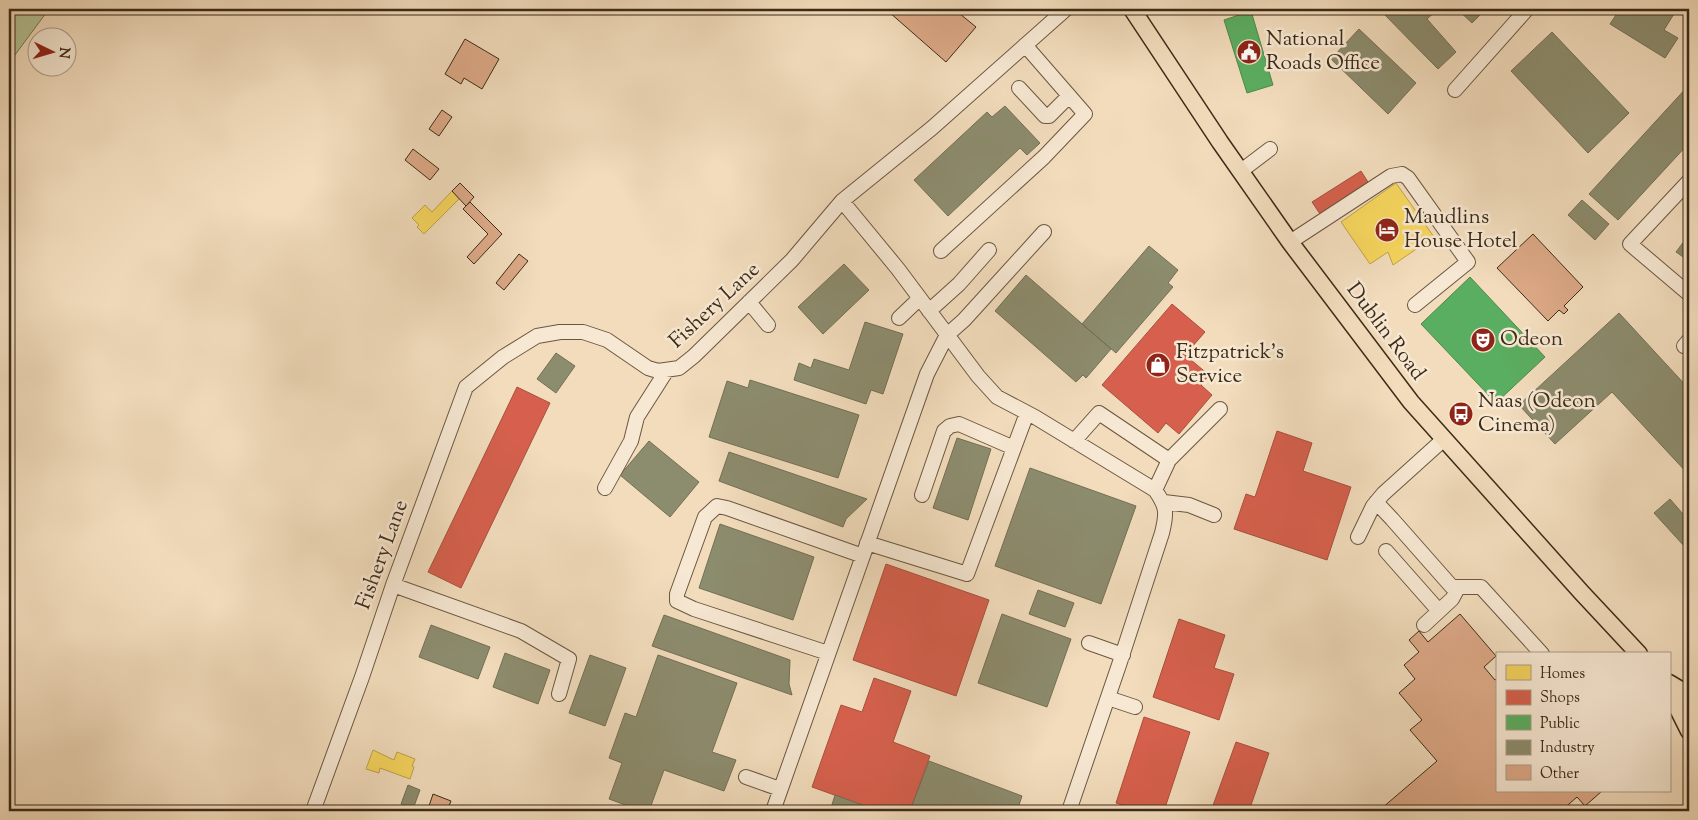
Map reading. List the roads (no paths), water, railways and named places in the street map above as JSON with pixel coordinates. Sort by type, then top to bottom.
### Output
[{"type":"main road","name":"Dublin Road","points":[[1132,9],[1290,242],[1411,402],[1637,652]]},
{"type":"main road","points":[[1670,684],[1689,694]]},
{"type":"main road","points":[[1670,693],[1689,731]]},
{"type":"street","name":"Fishery Lane","points":[[313,811],[466,387],[503,357],[537,336],[560,332],[583,332],[607,340],[648,368],[658,371],[679,368],[694,356],[792,260],[842,201],[932,128],[1066,9]]},
{"type":"street","points":[[1455,90],[1527,9]]},
{"type":"street","points":[[941,251],[1044,157],[1085,114],[1025,45]]},
{"type":"street","points":[[1018,88],[1045,116],[1049,116],[1069,96]]},
{"type":"street","points":[[1241,171],[1270,149]]},
{"type":"street","points":[[1290,242],[1391,176],[1402,174],[1408,178],[1468,262],[1416,305]]},
{"type":"street","points":[[1689,181],[1630,244],[1689,294]]},
{"type":"street","points":[[842,201],[978,376],[997,397],[1155,490],[1164,502],[1166,516],[1162,533],[1123,655],[1069,811]]},
{"type":"street","points":[[773,811],[927,374],[947,335],[964,320],[1044,232]]},
{"type":"street","points":[[929,311],[959,284],[989,250]]},
{"type":"street","points":[[899,318],[919,298]]},
{"type":"street","points":[[750,302],[768,325]]},
{"type":"street","points":[[605,488],[631,441],[637,417],[667,370]]},
{"type":"street","points":[[1155,490],[1170,460],[1220,409]]},
{"type":"street","points":[[828,653],[677,601],[677,594],[705,517],[717,506],[727,508],[865,549],[967,574],[1027,413]]},
{"type":"street","points":[[1074,441],[1099,413],[1170,460]]},
{"type":"street","points":[[922,494],[944,431],[950,426],[959,424],[1014,448]]},
{"type":"street","points":[[1358,537],[1376,502],[1444,439]]},
{"type":"street","points":[[1164,502],[1189,505],[1214,514]]},
{"type":"street","points":[[1376,502],[1452,588],[1481,587],[1540,652]]},
{"type":"street","points":[[1386,551],[1439,611]]},
{"type":"street","points":[[393,585],[521,631],[569,659],[559,694]]},
{"type":"street","points":[[1424,625],[1452,599],[1458,588]]},
{"type":"street","points":[[1089,643],[1123,655]]},
{"type":"street","points":[[1108,698],[1135,707]]},
{"type":"street","points":[[746,777],[780,789]]},
{"type":"place","name":"National Roads Office","points":[[1249,52]]},
{"type":"place","name":"Maudlins House Hotel","points":[[1387,230]]},
{"type":"place","name":"Odeon","points":[[1483,340]]},
{"type":"place","name":"Fitzpatrick's Service","points":[[1158,365]]},
{"type":"place","name":"Naas (Odeon Cinema)","points":[[1461,414]]}]
